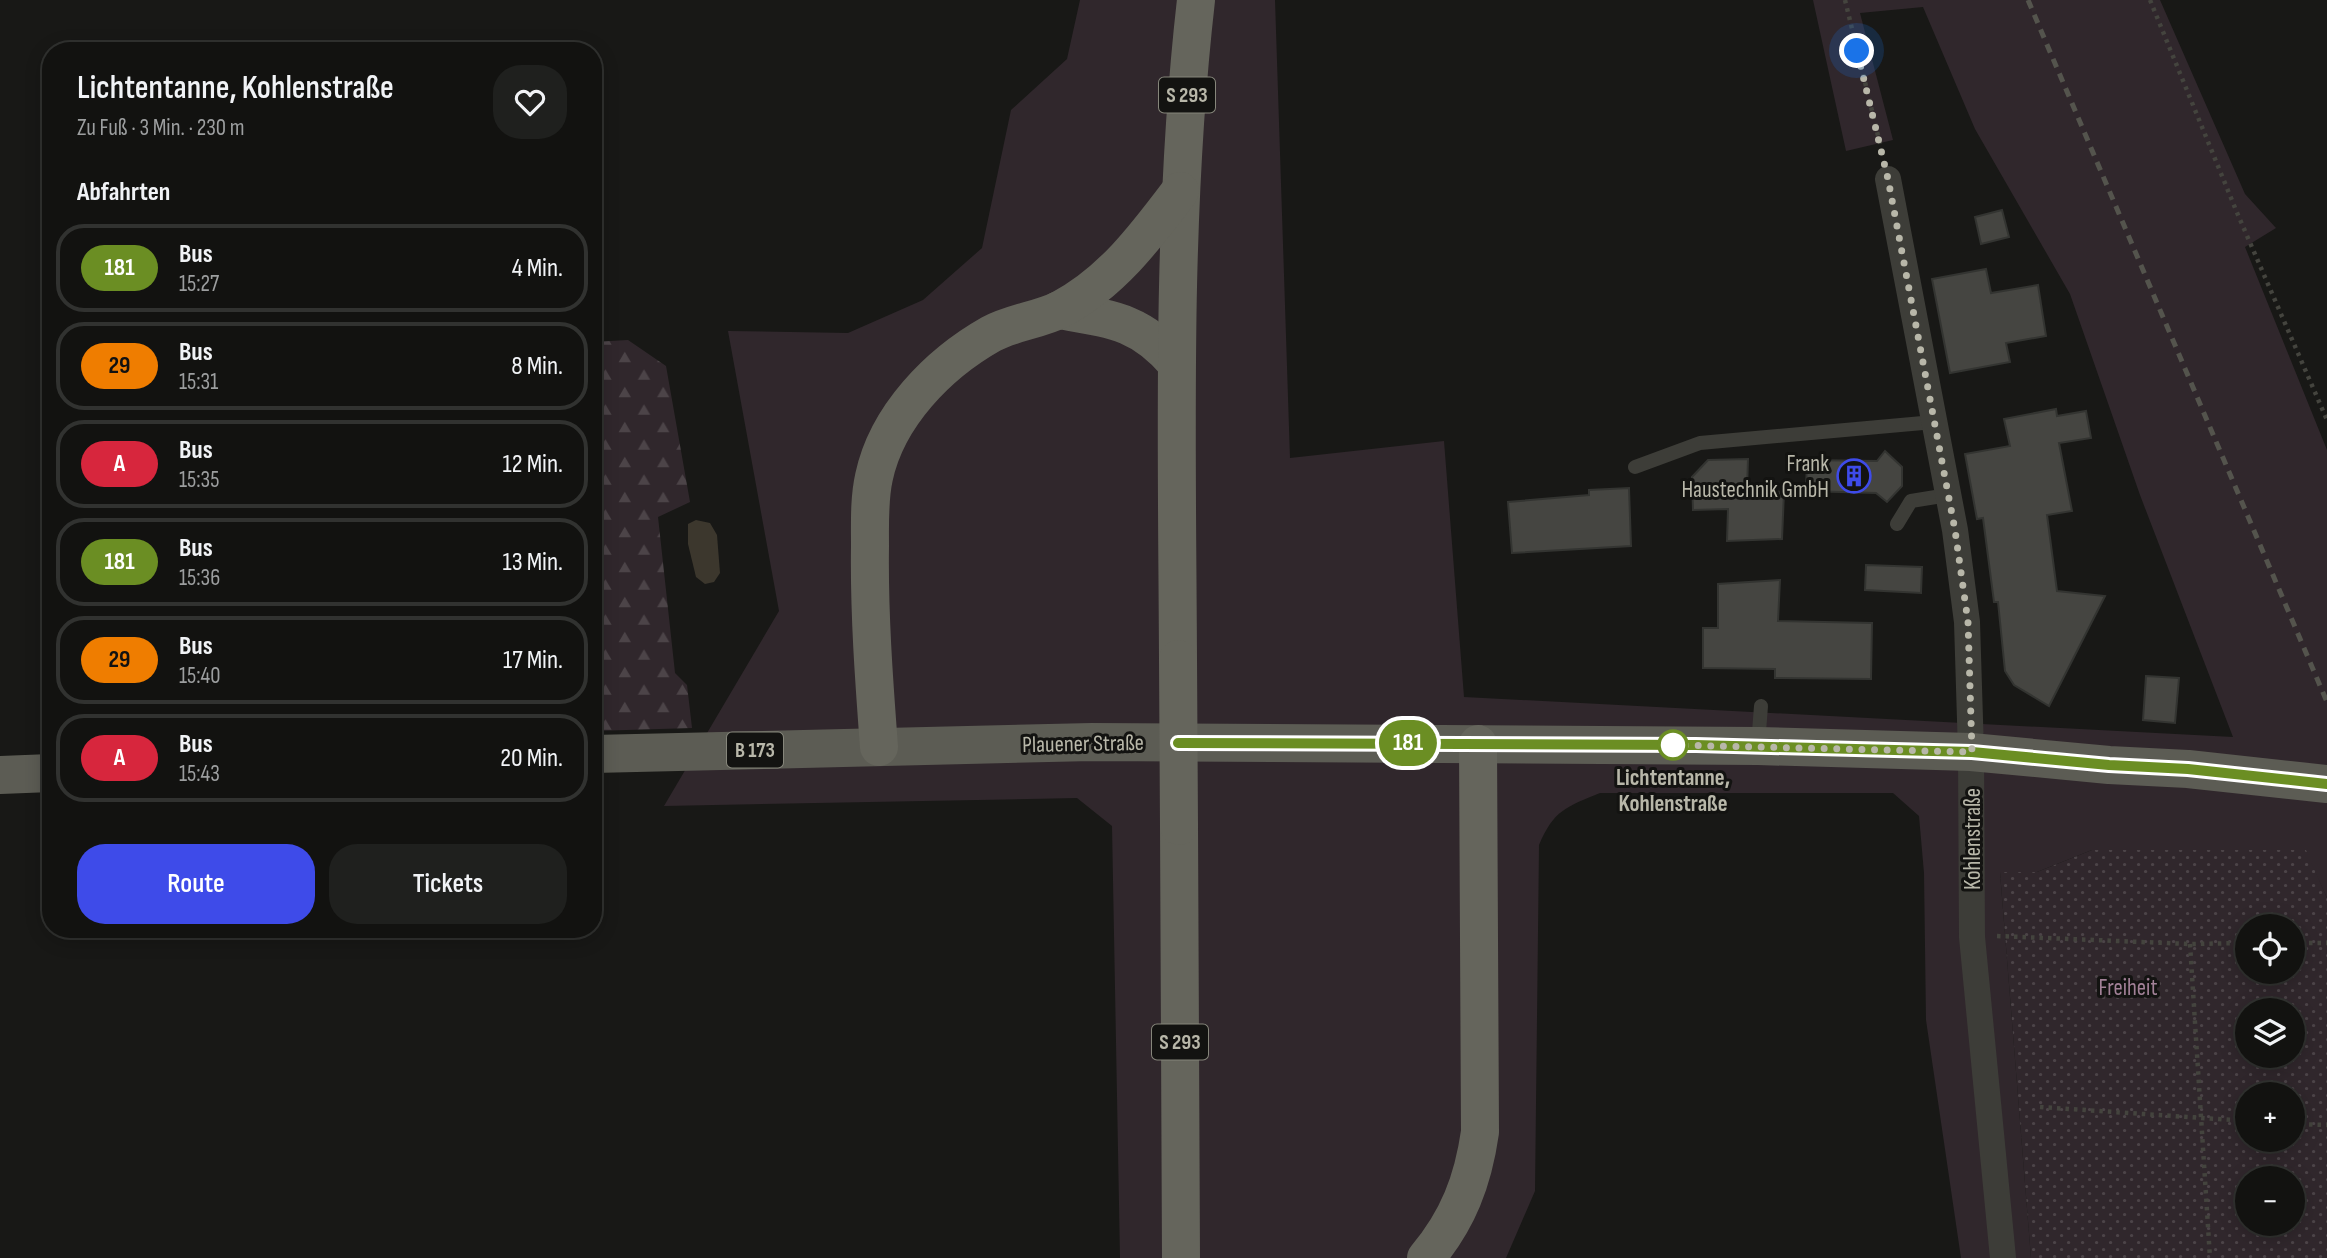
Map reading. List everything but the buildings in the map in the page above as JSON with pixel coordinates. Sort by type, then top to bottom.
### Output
[{"type":"highway","name":"S 293","points":[[1181,1258],[1176,363],[1180,191],[1196,0]]},
{"type":"highway","points":[[879,747],[871,628],[870,516],[874,477],[888,438],[916,395],[967,348],[995,332],[1059,310],[1089,290],[1124,261],[1180,191]]},
{"type":"highway","points":[[1059,310],[1119,321],[1139,330],[1160,344],[1176,363]]},
{"type":"highway","points":[[1426,1258],[1442,1239],[1462,1202],[1475,1167],[1479,1132],[1481,1084],[1478,744]]},
{"type":"main road","name":"Plauener Straße","points":[[602,754],[1092,742],[1758,746],[1972,752],[2285,778],[2327,784]]},
{"type":"main road","points":[[0,775],[42,773]]},
{"type":"street","name":"Kohlenstraße","points":[[1888,179],[1948,495],[1968,622],[1972,752],[1972,937],[2003,1258]]},
{"type":"lane","points":[[1635,467],[1700,443],[1934,422]]},
{"type":"lane","points":[[1897,524],[1911,501],[1948,495]]},
{"type":"lane","points":[[1758,746],[1761,706]]},
{"type":"path","points":[[1845,0],[1888,179]]},
{"type":"path","points":[[2150,0],[2238,215],[2327,420]]},
{"type":"path","points":[[1972,937],[2235,943]]},
{"type":"path","points":[[2305,943],[2327,943]]},
{"type":"path","points":[[2190,944],[2210,1258]]},
{"type":"path","points":[[2040,1107],[2235,1120]]},
{"type":"path","points":[[2305,1124],[2327,1125]]},
{"type":"green space","points":[[1080,0],[1275,0],[1290,458],[1444,441],[1464,697],[2233,737],[2140,495],[2070,294],[1975,129],[1923,7],[1860,13],[1893,140],[1846,151],[1813,0],[2160,0],[2245,194],[2276,228],[2245,247],[2327,450],[2327,898],[2305,850],[2092,850],[2037,872],[2000,872],[2031,1258],[1961,1258],[1926,1020],[1924,873],[1919,816],[1893,793],[1600,793],[1570,806],[1550,824],[1539,845],[1535,1191],[1506,1258],[1120,1258],[1112,826],[1077,798],[664,806],[779,611],[728,331],[848,333],[923,300],[982,248],[1011,110],[1067,59]]},
{"type":"green space","points":[[628,340],[666,366],[690,502],[658,517],[675,673],[687,685],[692,728],[602,731],[602,341]]},
{"type":"green space","name":"Freiheit","points":[[2092,850],[2306,850],[2327,898],[2327,1258],[2031,1258],[2000,872],[2037,872]]},
{"type":"shaded area","points":[[696,520],[710,523],[717,535],[720,573],[714,582],[705,584],[696,577],[688,544],[688,524]]},
{"type":"railway","points":[[2028,0],[2327,702]]},
{"type":"bus line","name":"181","points":[[1178,743],[1696,745],[1972,752],[2109,765],[2188,769],[2327,784]]},
{"type":"place","name":"Frank Haustechnik GmbH","points":[[1854,476]]},
{"type":"place","name":"Lichtentanne, Kohlenstraße","points":[[1673,745]]},
{"type":"route","points":[[1673,745],[1972,752],[1968,622],[1955,530],[1888,179],[1857,51]]}]
